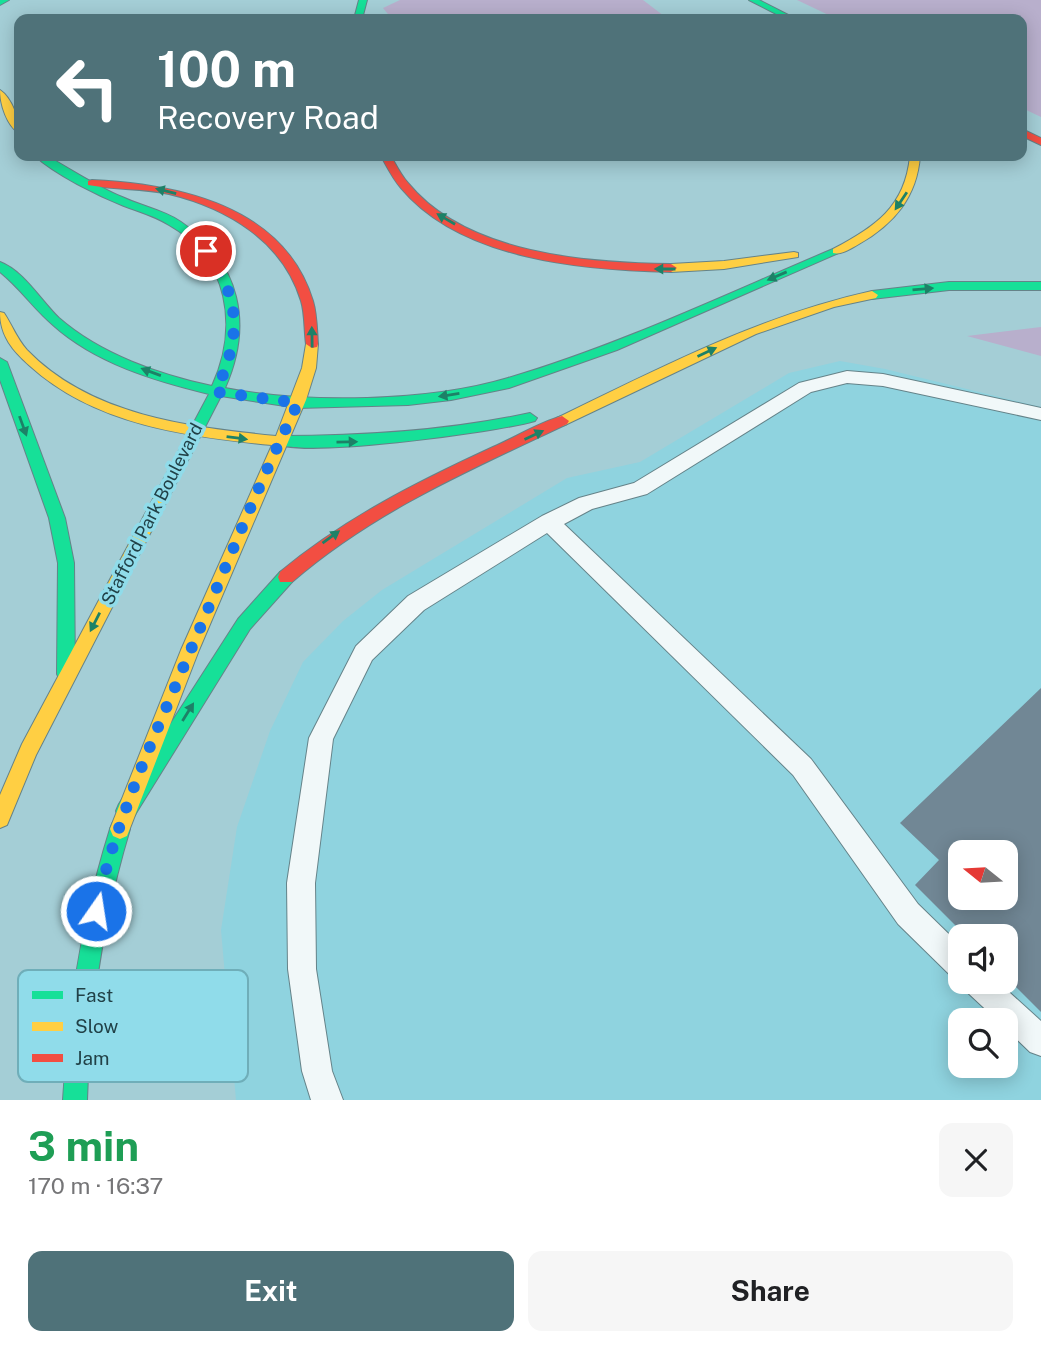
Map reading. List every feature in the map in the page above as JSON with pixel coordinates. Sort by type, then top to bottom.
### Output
[{"type":"main road","points":[[0,3],[5,0]]},
{"type":"main road","points":[[753,0],[782,14]]},
{"type":"main road","points":[[734,5],[749,14]]},
{"type":"main road","points":[[0,93],[14,120]]},
{"type":"main road","name":"Stafford Park Boulevard","points":[[0,818],[29,751],[216,392],[231,354],[236,325],[225,279],[206,251],[179,226],[149,210],[118,200],[92,183],[48,161]]},
{"type":"main road","points":[[389,161],[406,188],[436,213],[499,244],[547,257],[622,267],[681,268],[839,249]]},
{"type":"main road","points":[[0,266],[18,278],[50,317],[85,342],[133,365],[216,392],[298,403],[385,402],[443,396],[530,377],[608,348],[839,249],[867,234],[895,210],[910,187],[916,161]]},
{"type":"main road","name":"Stafford Park Boulevard","points":[[85,970],[101,885],[126,811],[279,441],[298,403],[313,345],[310,307],[301,276],[284,250],[241,217],[205,202],[142,185],[92,183]]},
{"type":"main road","points":[[126,811],[244,624],[279,583],[317,548],[380,506],[772,323],[859,296],[970,285],[1041,286]]},
{"type":"main road","points":[[0,316],[22,351],[63,384],[120,410],[195,431],[279,441],[371,442],[484,429],[552,412],[645,382]]},
{"type":"main road","points":[[0,362],[59,529],[66,563],[66,679]]},
{"type":"main road","name":"Stafford Park Boulevard","points":[[75,1100],[76,1082]]},
{"type":"lane","points":[[327,1100],[317,1071],[302,969],[301,883],[321,738],[364,653],[416,603],[549,522],[586,503],[640,489],[805,387],[847,377],[883,380],[1041,414]]},
{"type":"lane","points":[[549,522],[802,768],[908,914],[948,952]]},
{"type":"lane","points":[[990,994],[1041,1041]]},
{"type":"shaded area","points":[[400,0],[643,0],[661,14],[388,14],[383,8]]},
{"type":"shaded area","points":[[797,0],[1041,0],[1041,117],[1027,110],[1027,14],[826,14]]},
{"type":"shaded area","points":[[1041,327],[1041,356],[967,336]]},
{"type":"shaded area","points":[[840,361],[885,369],[1041,407],[1041,1100],[236,1100],[234,1082],[248,1082],[248,970],[225,970],[221,930],[237,827],[270,731],[303,662],[343,621],[382,590],[567,478],[640,462],[789,373]]},
{"type":"building","points":[[1041,688],[1041,1012],[1018,989],[1018,924],[954,924],[915,885],[939,860],[900,823]]},
{"type":"traffic: fast","points":[[0,3],[5,0]]},
{"type":"traffic: fast","points":[[359,14],[363,0]]},
{"type":"traffic: fast","points":[[753,0],[782,14]]},
{"type":"traffic: fast","points":[[48,161],[109,195],[178,225],[205,250],[225,282],[234,318],[231,355],[215,394],[183,456]]},
{"type":"traffic: fast","points":[[298,403],[408,400],[451,395],[509,383],[612,347],[837,251]]},
{"type":"traffic: fast","points":[[0,266],[65,329],[119,360],[147,372],[207,389],[298,403]]},
{"type":"traffic: fast","points":[[872,295],[949,286],[1041,286]]},
{"type":"traffic: fast","points":[[0,362],[57,518],[66,563],[66,674]]},
{"type":"traffic: fast","points":[[279,441],[405,437],[468,430],[530,418]]},
{"type":"traffic: fast","points":[[126,811],[244,624],[286,577]]},
{"type":"traffic: fast","points":[[86,970],[93,929],[120,829]]},
{"type":"traffic: fast","points":[[75,1100],[76,1082]]},
{"type":"traffic: slow","points":[[0,93],[14,120]]},
{"type":"traffic: slow","points":[[837,251],[866,235],[891,215],[909,189],[915,161]]},
{"type":"traffic: slow","points":[[671,268],[724,265],[794,255]]},
{"type":"traffic: slow","points":[[562,421],[675,365],[752,331],[791,316],[872,295]]},
{"type":"traffic: slow","points":[[0,316],[19,349],[48,376],[77,394],[142,419],[211,433],[279,441]]},
{"type":"traffic: slow","points":[[120,829],[190,650],[299,400],[309,368],[312,344]]},
{"type":"traffic: slow","points":[[0,818],[29,750],[183,456]]},
{"type":"traffic: jam","points":[[1027,135],[1041,142]]},
{"type":"traffic: jam","points":[[389,161],[406,188],[431,210],[460,228],[494,243],[566,261],[638,268],[671,268]]},
{"type":"traffic: jam","points":[[92,183],[169,191],[207,202],[241,218],[270,240],[293,268],[308,302],[312,344]]},
{"type":"traffic: jam","points":[[286,577],[316,551],[383,508],[453,471],[562,421]]},
{"type":"route","points":[[96,911],[101,885],[153,740],[264,475],[298,403],[216,392],[231,354],[236,325],[225,279],[206,251]]}]
